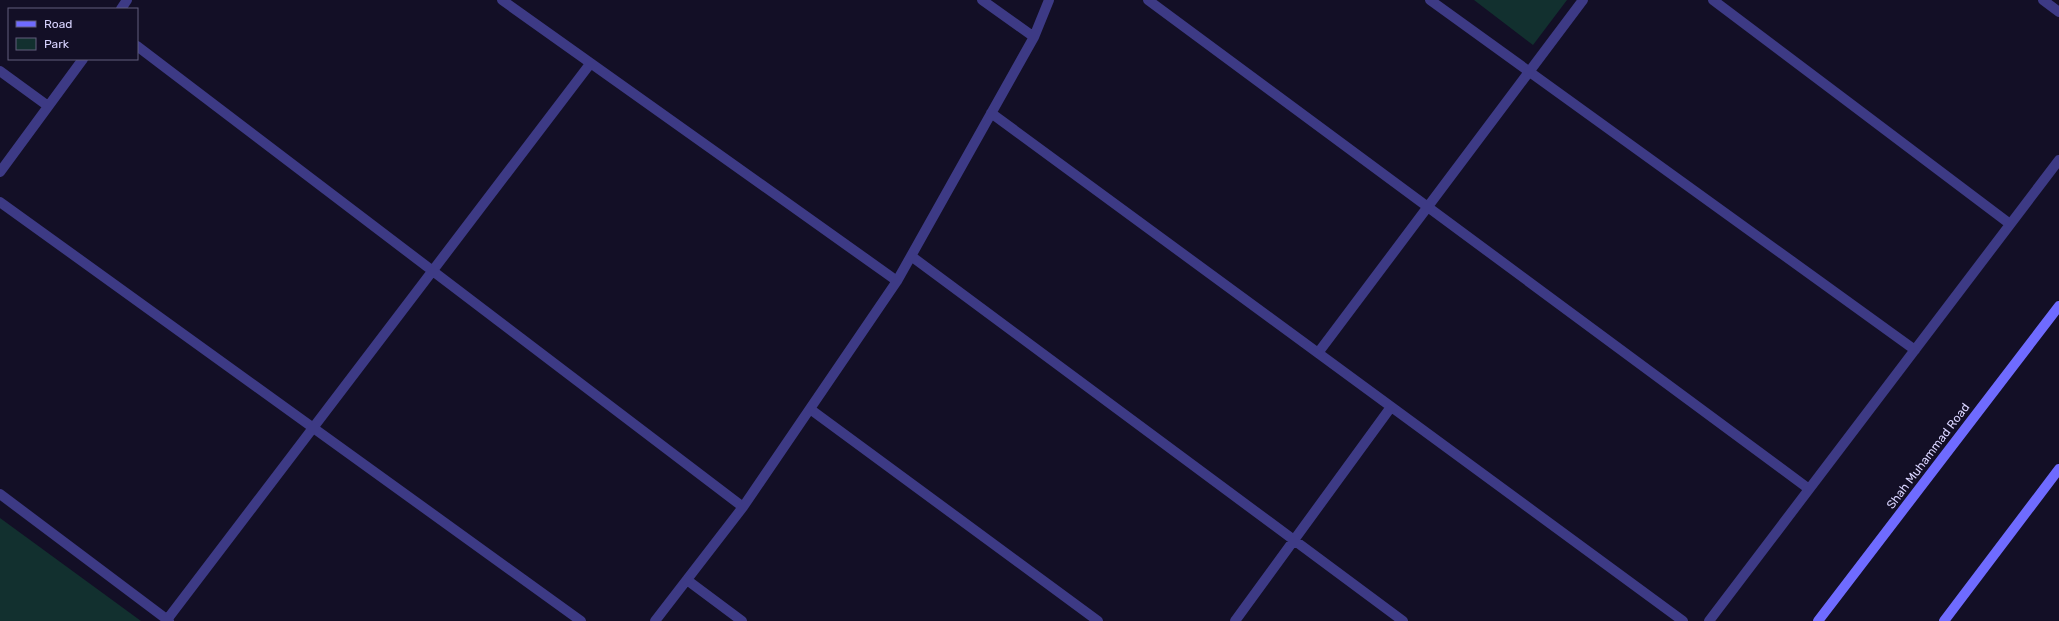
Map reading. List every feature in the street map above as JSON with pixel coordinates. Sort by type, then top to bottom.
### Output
[{"type":"street","points":[[121,8],[127,0]]},
{"type":"street","points":[[502,0],[897,281]]},
{"type":"street","points":[[982,0],[1034,37]]},
{"type":"street","points":[[655,621],[743,506],[897,281],[1034,37],[1048,0]]},
{"type":"street","points":[[1148,0],[1809,489]]},
{"type":"street","points":[[1430,0],[1915,350]]},
{"type":"street","points":[[1318,353],[1583,0]]},
{"type":"street","points":[[1713,0],[2010,224]]},
{"type":"street","points":[[2043,0],[2059,12]]},
{"type":"street","points":[[138,47],[743,506]]},
{"type":"street","points":[[0,172],[83,60]]},
{"type":"street","points":[[0,494],[168,621],[432,270],[590,64]]},
{"type":"street","points":[[0,71],[48,106]]},
{"type":"street","points":[[991,113],[1683,621]]},
{"type":"street","points":[[1709,621],[2059,160]]},
{"type":"street","points":[[0,202],[581,621]]},
{"type":"street","points":[[911,256],[1403,621]]},
{"type":"street","name":"Shah Muhammad Road","points":[[1818,621],[2059,306]]},
{"type":"street","points":[[1235,621],[1391,407]]},
{"type":"street","points":[[810,409],[1098,621]]},
{"type":"street","points":[[1944,621],[2059,469]]},
{"type":"street","points":[[687,580],[742,621]]},
{"type":"green space","points":[[1474,0],[1567,0],[1533,45]]},
{"type":"green space","points":[[0,518],[141,621],[0,621]]}]
